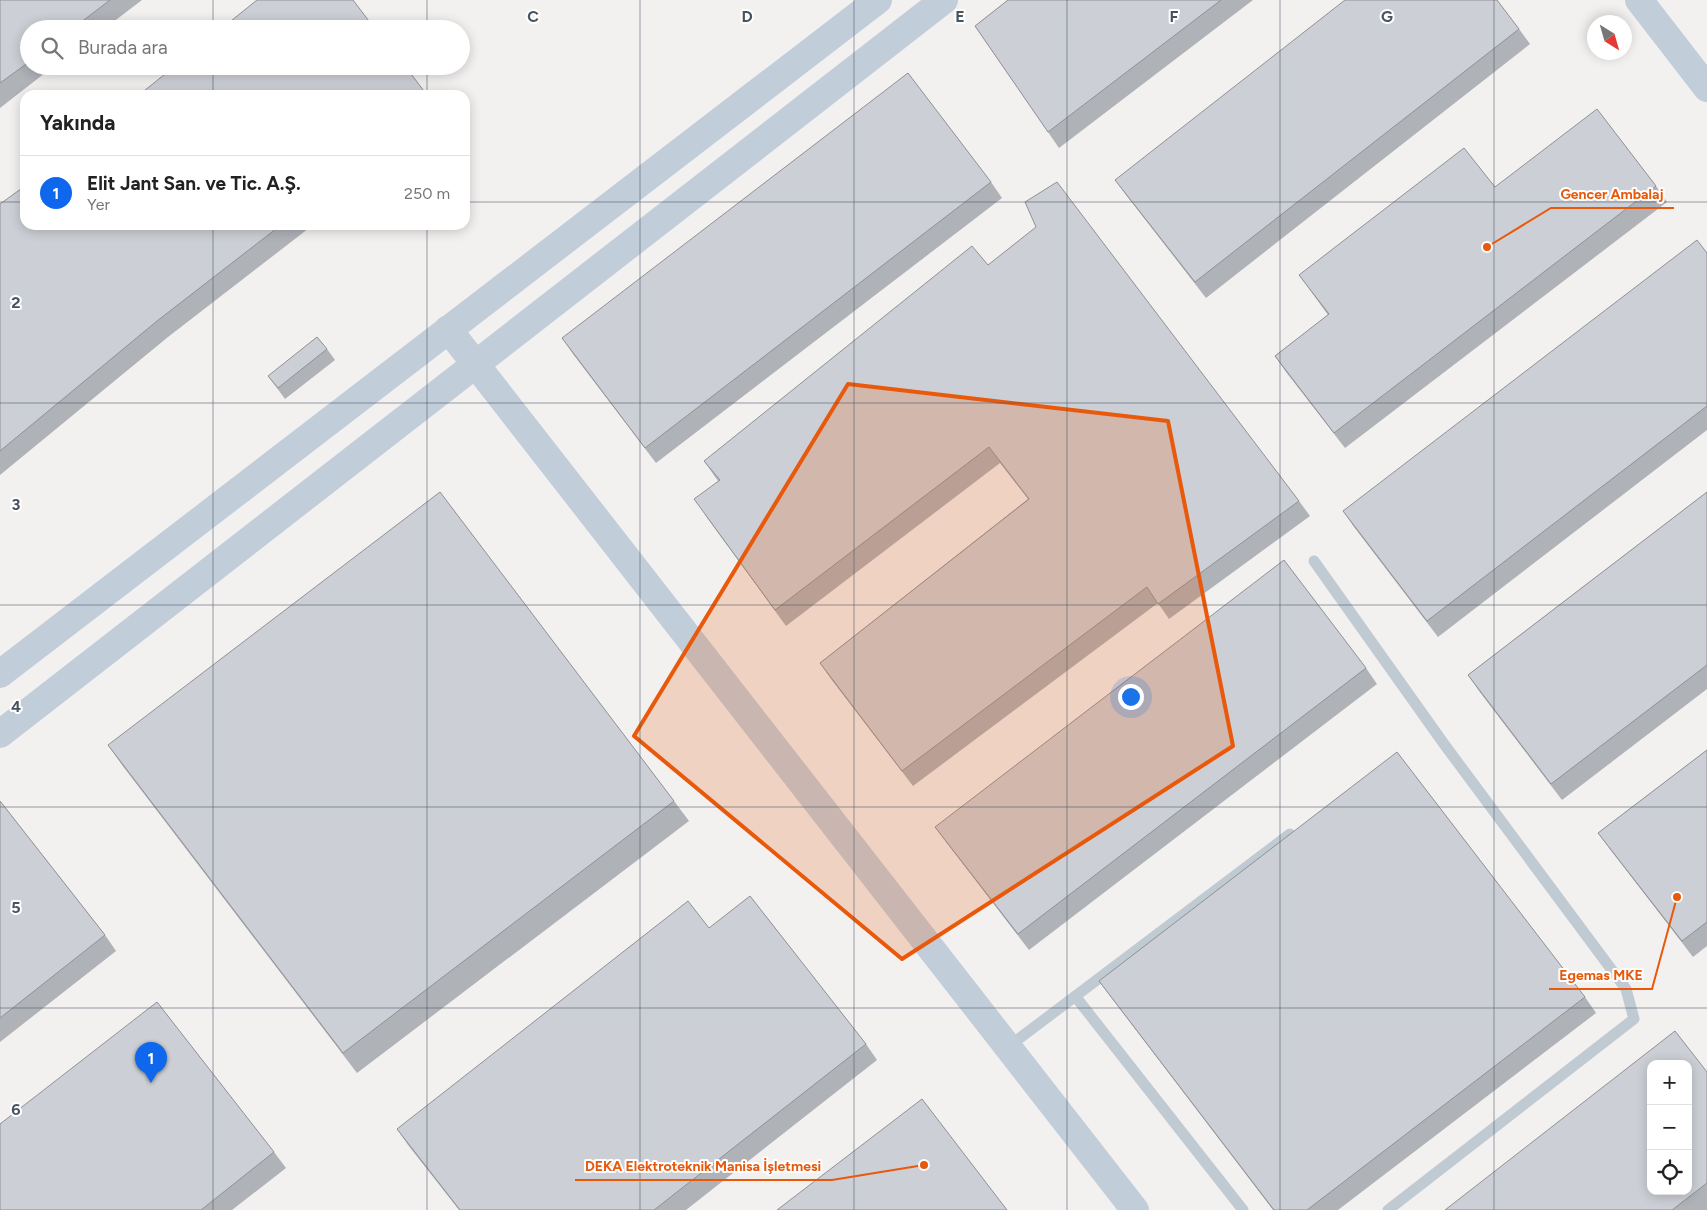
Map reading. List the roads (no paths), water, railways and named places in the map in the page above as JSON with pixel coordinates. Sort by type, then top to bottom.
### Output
[{"type":"street","points":[[0,674],[878,0]]},
{"type":"street","points":[[0,734],[944,0]]},
{"type":"street","points":[[1639,0],[1707,88]]},
{"type":"street","points":[[448,330],[1136,1210]]},
{"type":"lane","points":[[1314,562],[1444,744],[1626,989],[1634,1019],[1388,1210]]},
{"type":"lane","points":[[1008,1047],[1290,834]]},
{"type":"lane","points":[[1076,996],[1243,1210]]},
{"type":"place","name":"Gencer Ambalaj","points":[[1487,247]]},
{"type":"place","name":"Egemas MKE","points":[[1677,897]]},
{"type":"place","name":"Elit Jant San. ve Tic. A.Ş.","points":[[151,1083]]},
{"type":"place","name":"DEKA Elektroteknik Manisa İşletmesi","points":[[924,1165]]}]
